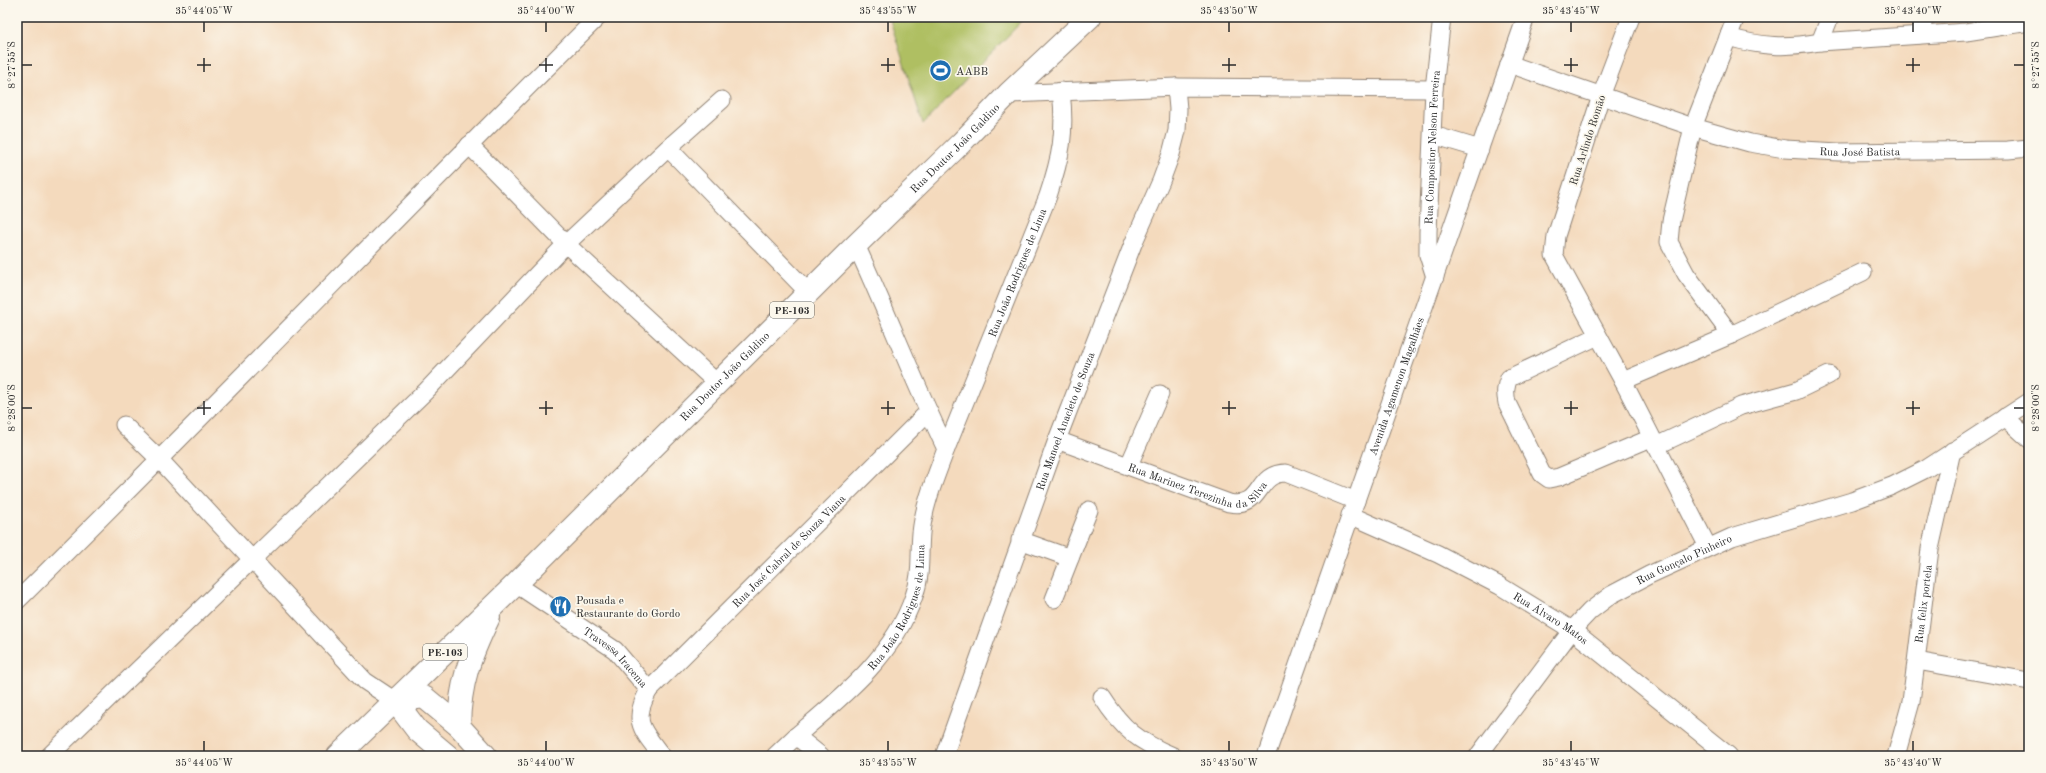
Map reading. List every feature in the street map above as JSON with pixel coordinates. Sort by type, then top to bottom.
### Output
[{"type":"main road","name":"Rua Doutor João Galdino","points":[[338,756],[516,584],[856,245],[961,144],[1008,94],[1090,17]]},
{"type":"main road","points":[[460,726],[460,699],[465,674],[472,651],[495,603]]},
{"type":"main road","points":[[448,756],[417,730],[395,701],[424,697],[460,726],[486,756]]},
{"type":"street","points":[[17,601],[160,460],[469,145],[598,17]]},
{"type":"street","name":"Rua Compositor Nelson Ferreira","points":[[1435,277],[1428,255],[1428,232],[1434,89],[1442,17]]},
{"type":"street","name":"Avenida Agamenon Magalhães","points":[[1266,756],[1526,17]]},
{"type":"street","name":"Rua Arlindo Romão","points":[[1598,336],[1558,265],[1554,255],[1556,236],[1601,96],[1631,17]]},
{"type":"street","points":[[1731,335],[1686,274],[1669,242],[1671,221],[1692,127],[1736,17]]},
{"type":"street","points":[[1820,42],[1830,17]]},
{"type":"street","points":[[1919,35],[1926,17]]},
{"type":"street","points":[[1728,37],[1753,44],[1776,47],[1820,42],[1966,32],[2029,22]]},
{"type":"street","name":"Rua José Batista","points":[[1509,64],[1692,127],[1750,144],[1785,149],[1839,152],[2008,150],[2029,148]]},
{"type":"street","points":[[1008,94],[1176,87],[1434,89]]},
{"type":"street","name":"Rua Manoel Anacleto de Souza","points":[[944,756],[1057,440],[1133,244],[1161,181],[1171,154],[1177,131],[1178,109],[1176,87]]},
{"type":"street","name":"Rua João Rodrigues de Lima","points":[[775,756],[796,736],[845,695],[882,654],[896,635],[906,617],[915,596],[918,581],[921,563],[922,524],[946,448],[1058,169],[1064,131],[1061,91]]},
{"type":"street","points":[[49,756],[426,391],[566,244],[668,148],[722,100]]},
{"type":"street","points":[[1433,135],[1480,149]]},
{"type":"street","points":[[469,145],[566,244],[718,384]]},
{"type":"street","points":[[668,148],[809,292]]},
{"type":"street","points":[[856,245],[886,309],[928,412],[946,448]]},
{"type":"street","points":[[1623,381],[1731,335],[1863,272]]},
{"type":"street","points":[[1708,547],[1653,442],[1623,381],[1598,336],[1509,378],[1506,385],[1507,403],[1542,474],[1549,479],[1559,477],[1653,442],[1740,406],[1796,391],[1829,375]]},
{"type":"street","points":[[1129,465],[1160,394]]},
{"type":"street","name":"Rua Gonçalo Pinheiro","points":[[1478,756],[1572,630],[1590,611],[1611,595],[1708,547],[1765,526],[1852,501],[1892,486],[1926,469],[2029,402]]},
{"type":"street","name":"Rua José Cabral de Souza Viana","points":[[650,690],[928,412]]},
{"type":"street","points":[[2005,417],[2029,439]]},
{"type":"street","points":[[124,425],[160,460],[365,681],[395,701]]},
{"type":"street","name":"Rua Marinez Terezinha da Silva","points":[[1057,440],[1238,505],[1251,500],[1270,477],[1276,474],[1286,474],[1353,508]]},
{"type":"street","name":"Rua felix portela","points":[[1896,756],[1911,702],[1930,549],[1952,452]]},
{"type":"street","name":"Rua Álvaro Matos","points":[[1353,508],[1500,586],[1572,630],[1729,756]]},
{"type":"street","points":[[1054,598],[1089,510]]},
{"type":"street","points":[[1020,540],[1070,558]]},
{"type":"street","name":"Travessa Iracema","points":[[516,584],[614,650],[650,690],[643,701],[638,717],[641,726],[662,756]]},
{"type":"street","points":[[1917,661],[2029,681]]},
{"type":"street","points":[[1102,697],[1112,714],[1128,732],[1147,744],[1173,756]]},
{"type":"street","points":[[796,736],[820,756]]},
{"type":"green space","name":"AABB","points":[[889,17],[1026,17],[923,124]]},
{"type":"place","name":"AABB","points":[[940,71]]},
{"type":"place","name":"Pousada e Restaurante do Gordo","points":[[561,606]]}]
